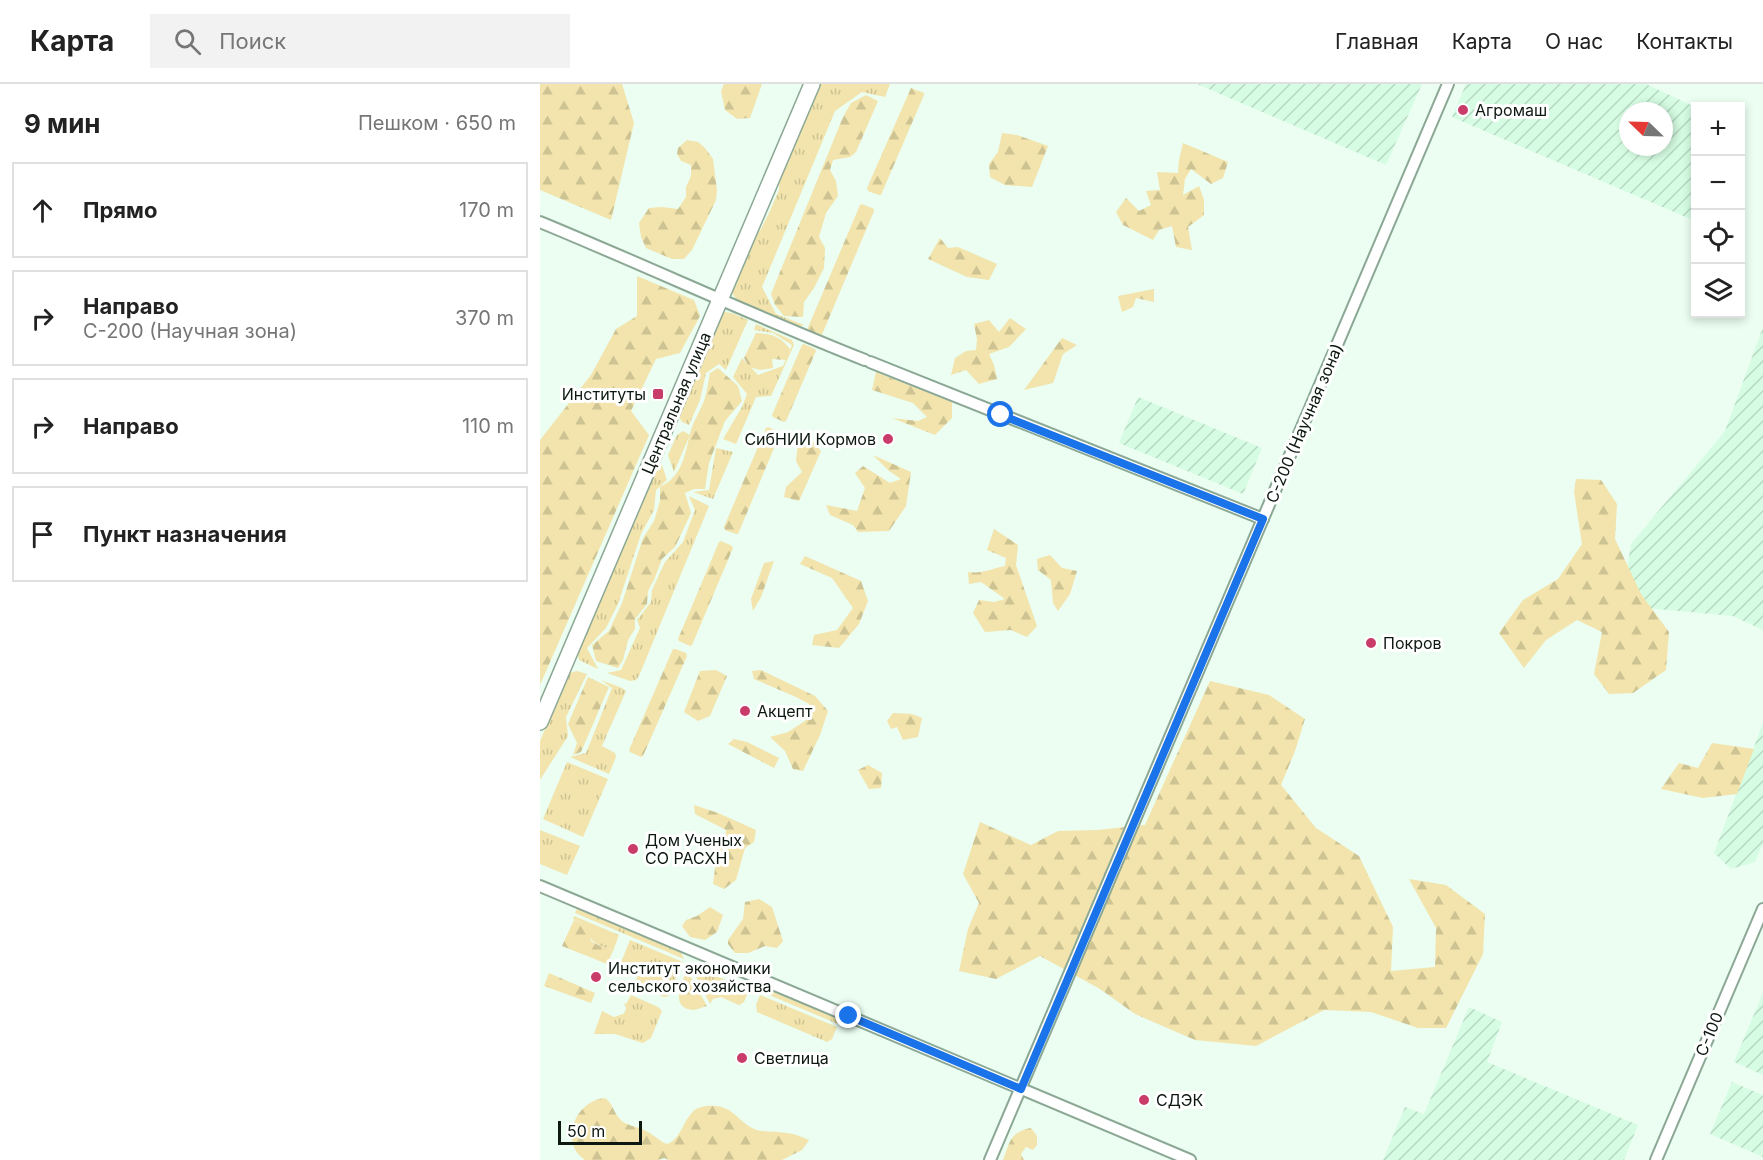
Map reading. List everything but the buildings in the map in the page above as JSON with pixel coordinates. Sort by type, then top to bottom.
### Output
[{"type":"main road","name":"Центральная улица","points":[[540,722],[812,84]]},
{"type":"street","name":"С-200 (Научная зона)","points":[[990,1160],[1448,84]]},
{"type":"street","points":[[540,222],[767,321],[1263,519]]},
{"type":"street","points":[[540,886],[1190,1160]]},
{"type":"street","name":"С-100","points":[[1656,1160],[1763,909]]},
{"type":"shaded area","points":[[1197,84],[1422,84],[1386,165]]},
{"type":"shaded area","name":"Агромаш","points":[[1466,84],[1646,84],[1691,105],[1691,219],[1452,117]]},
{"type":"shaded area","points":[[1763,327],[1763,630],[1733,616],[1645,608],[1620,611],[1631,544],[1725,431]]},
{"type":"shaded area","points":[[1138,397],[1262,448],[1243,494],[1119,443]]},
{"type":"shaded area","points":[[1763,723],[1763,843],[1755,862],[1731,869],[1714,853]]},
{"type":"shaded area","points":[[1763,993],[1763,1075],[1734,1062]]},
{"type":"shaded area","points":[[1469,1007],[1502,1022],[1487,1062],[1638,1125],[1624,1160],[1383,1160],[1405,1107],[1424,1114]]},
{"type":"shaded area","points":[[1732,1082],[1763,1095],[1763,1157],[1710,1134]]},
{"type":"green space","points":[[540,84],[622,84],[634,123],[611,220],[540,190]]},
{"type":"green space","points":[[724,84],[762,84],[750,118],[737,119],[725,110],[721,91]]},
{"type":"green space","points":[[819,84],[890,84],[885,97],[862,92],[835,111],[762,287],[776,314],[804,325],[797,327],[736,299],[731,291],[752,240],[761,229],[779,190],[779,176]]},
{"type":"green space","points":[[911,88],[924,95],[881,195],[879,195],[868,191],[867,188]]},
{"type":"green space","points":[[866,95],[878,101],[856,152],[850,157],[833,160],[830,170],[836,181],[838,196],[826,213],[819,237],[825,248],[824,268],[804,302],[803,317],[784,316],[775,305],[771,294],[843,117],[851,103]]},
{"type":"green space","points":[[1002,133],[1017,135],[1048,146],[1032,187],[1005,185],[990,177],[989,164],[998,152]]},
{"type":"green space","points":[[687,140],[698,142],[713,159],[716,200],[692,250],[684,259],[672,259],[646,248],[641,237],[639,223],[649,208],[678,209],[686,197],[691,165],[681,161],[677,154],[678,148]]},
{"type":"green space","points":[[1183,143],[1228,162],[1223,178],[1211,184],[1191,169],[1185,179],[1183,195],[1199,186],[1204,200],[1204,215],[1188,227],[1192,250],[1176,247],[1172,226],[1159,230],[1153,240],[1123,225],[1116,212],[1126,198],[1139,211],[1151,205],[1146,191],[1160,190],[1157,172],[1178,173]]},
{"type":"green space","points":[[862,204],[874,211],[821,337],[807,330]]},
{"type":"green space","points":[[940,238],[948,248],[958,247],[997,264],[989,280],[967,277],[928,259]]},
{"type":"green space","points":[[637,276],[694,300],[700,316],[680,353],[656,359],[631,411],[649,435],[540,685],[540,440],[591,375],[616,329],[637,316]]},
{"type":"green space","points":[[1154,289],[1154,302],[1136,298],[1133,307],[1122,312],[1118,296]]},
{"type":"green space","points":[[724,312],[748,320],[726,370],[719,364],[706,373],[700,400],[689,425],[682,422],[678,415],[717,322]]},
{"type":"green space","points":[[1010,318],[1026,329],[1009,347],[989,354],[997,379],[979,384],[966,370],[951,375],[955,358],[966,351],[976,350],[977,339],[974,324],[989,320],[999,332]]},
{"type":"green space","points":[[756,324],[792,340],[794,345],[771,396],[756,397],[736,444],[723,439],[747,394],[733,377],[742,358],[758,375],[783,366],[792,345],[773,333],[754,330]]},
{"type":"green space","points":[[756,333],[771,335],[783,341],[790,349],[787,360],[772,359],[773,368],[760,370],[749,367],[744,358]]},
{"type":"green space","points":[[1062,338],[1077,345],[1063,354],[1053,383],[1024,390]]},
{"type":"green space","points":[[804,344],[816,351],[784,422],[772,415]]},
{"type":"green space","points":[[718,368],[738,386],[742,401],[725,421],[709,463],[705,489],[694,489],[685,493],[691,513],[675,547],[662,559],[648,591],[647,604],[635,619],[635,629],[628,640],[623,660],[618,668],[596,661],[592,645],[609,631],[622,603],[643,538],[654,521],[660,501],[660,487],[675,476],[683,461],[692,427],[704,401],[710,373]]},
{"type":"green space","points":[[876,372],[952,402],[952,418],[935,435],[892,418],[918,421],[927,417],[913,403],[872,390]]},
{"type":"green space","points":[[768,427],[780,434],[738,534],[736,534],[725,530],[724,527]]},
{"type":"green space","points":[[683,431],[690,435],[674,472],[668,455],[677,435]]},
{"type":"green space","points":[[810,438],[821,451],[799,501],[784,497],[786,487],[802,472],[796,461],[798,442]]},
{"type":"green space","points":[[716,448],[733,452],[713,499],[693,492],[709,490]]},
{"type":"green space","points":[[873,455],[911,472],[906,506],[889,531],[858,532],[853,525],[830,515],[826,505],[857,511],[865,488],[855,473],[863,466],[890,483],[901,479]]},
{"type":"green space","points":[[659,463],[662,465],[667,480],[656,490],[654,510],[641,534],[618,604],[606,628],[587,648],[598,669],[579,660],[577,653]]},
{"type":"green space","points":[[1576,479],[1601,480],[1617,504],[1615,539],[1641,594],[1669,632],[1666,670],[1633,693],[1609,694],[1594,674],[1602,632],[1577,620],[1546,640],[1524,668],[1499,633],[1523,600],[1558,579],[1582,544],[1574,492]]},
{"type":"green space","points":[[689,496],[709,506],[639,676],[636,680],[630,681],[607,673],[621,670],[640,628],[637,620],[651,602],[652,590],[665,562],[683,542],[695,510]]},
{"type":"green space","points":[[994,529],[1018,545],[1016,565],[1037,626],[1027,637],[1011,630],[985,632],[973,613],[979,600],[994,602],[1005,599],[981,582],[969,584],[968,572],[982,572],[1005,566],[1006,558],[987,550]]},
{"type":"green space","points":[[721,541],[733,548],[690,646],[678,639]]},
{"type":"green space","points":[[1050,555],[1062,568],[1077,571],[1070,594],[1058,611],[1053,603],[1051,580],[1038,570],[1037,559]]},
{"type":"green space","points":[[805,556],[861,581],[868,601],[859,624],[839,648],[812,645],[814,635],[837,630],[853,608],[832,578],[800,564]]},
{"type":"green space","points":[[774,561],[761,597],[753,611],[751,599],[764,563]]},
{"type":"green space","points":[[673,649],[686,653],[687,656],[641,757],[629,750]]},
{"type":"green space","points":[[716,670],[727,676],[710,716],[698,721],[684,712],[700,671]]},
{"type":"green space","points":[[761,670],[815,696],[828,711],[820,735],[803,771],[793,769],[785,751],[770,737],[788,732],[805,721],[809,704],[754,679],[752,671]]},
{"type":"green space","points":[[577,671],[587,674],[566,717],[568,736],[540,780],[540,741],[569,673]]},
{"type":"green space","points":[[588,677],[609,687],[581,752],[573,755],[577,743],[568,724]]},
{"type":"green space","points":[[601,680],[626,691],[602,746],[615,753],[616,757],[609,774],[570,757],[586,753],[612,688]]},
{"type":"green space","points":[[1210,681],[1269,695],[1305,719],[1281,785],[1316,828],[1359,856],[1393,927],[1391,971],[1435,967],[1436,928],[1409,879],[1446,885],[1485,914],[1483,954],[1446,1028],[1418,1028],[1371,1012],[1324,1010],[1256,1046],[1195,1040],[1135,1014],[1100,989],[1040,956],[996,979],[959,971],[968,929],[979,903],[963,874],[980,822],[1031,845],[1058,831],[1145,825]]},
{"type":"green space","points":[[893,713],[912,714],[922,718],[918,737],[903,740],[897,727],[891,729],[887,721]]},
{"type":"green space","points":[[734,739],[747,742],[779,758],[774,768],[728,744]]},
{"type":"green space","points":[[1712,743],[1754,749],[1737,794],[1703,798],[1661,789],[1679,763],[1698,768]]},
{"type":"green space","points":[[567,762],[608,779],[583,837],[543,819]]},
{"type":"green space","points":[[868,765],[882,773],[881,788],[869,789],[858,770]]},
{"type":"green space","points":[[694,805],[756,830],[754,842],[745,848],[736,880],[724,889],[713,884],[717,852],[725,839],[726,830],[695,814]]},
{"type":"green space","points":[[540,830],[580,846],[567,875],[540,864]]},
{"type":"green space","points":[[759,899],[772,907],[783,941],[777,948],[765,946],[748,953],[735,953],[728,944],[728,940],[743,919],[745,902]]},
{"type":"green space","points":[[578,907],[680,950],[684,959],[575,913]]},
{"type":"green space","points":[[710,907],[723,915],[717,932],[705,940],[690,937],[682,926],[686,920]]},
{"type":"green space","points":[[574,916],[619,935],[613,951],[593,941],[582,923],[573,919]]},
{"type":"green space","points":[[574,920],[590,929],[591,941],[613,951],[607,964],[562,946]]},
{"type":"green space","points":[[630,940],[683,962],[668,996],[664,997],[645,989],[648,985],[634,961],[624,955]]},
{"type":"green space","points":[[624,955],[645,971],[649,980],[645,989],[635,985],[637,977],[618,969]]},
{"type":"green space","points":[[690,965],[749,990],[744,1002],[739,1005],[721,997],[713,999],[710,1004]]},
{"type":"green space","points":[[687,970],[707,1006],[693,1010],[681,1005],[679,994]]},
{"type":"green space","points":[[549,973],[595,993],[591,1003],[544,986]]},
{"type":"green space","points":[[768,988],[837,1017],[838,1024],[762,992]]},
{"type":"green space","points":[[631,995],[662,1011],[651,1038],[643,1043],[615,1034],[594,1034],[602,1011],[614,1017],[623,1014],[626,1008],[623,1003],[626,1004]]},
{"type":"green space","points":[[760,995],[837,1027],[832,1039],[827,1042],[757,1012],[756,1005]]},
{"type":"green space","points":[[605,1098],[622,1121],[649,1132],[667,1144],[676,1138],[696,1109],[705,1106],[727,1109],[754,1129],[790,1133],[809,1140],[802,1150],[782,1160],[669,1160],[664,1158],[658,1160],[585,1160],[577,1152],[573,1143],[574,1123],[586,1106],[595,1100]]},
{"type":"green space","points":[[1031,1128],[1037,1136],[1037,1145],[1033,1150],[1026,1147],[1021,1154],[1024,1160],[1003,1160],[1009,1143],[1015,1135]]},
{"type":"place","name":"Агромаш","points":[[1463,110]]},
{"type":"place","name":"Институты","points":[[658,394]]},
{"type":"place","name":"СибНИИ Кормов","points":[[888,439]]},
{"type":"place","name":"Покров","points":[[1371,643]]},
{"type":"place","name":"Акцепт","points":[[745,711]]},
{"type":"place","name":"Дом Ученых СО РАСХН","points":[[633,849]]},
{"type":"place","name":"Институт экономики сельского хозяйства","points":[[596,977]]},
{"type":"place","name":"Светлица","points":[[742,1058]]},
{"type":"place","name":"СДЭК","points":[[1144,1100]]},
{"type":"route","points":[[849,1016],[1021,1089],[1263,519],[1001,415]]}]
